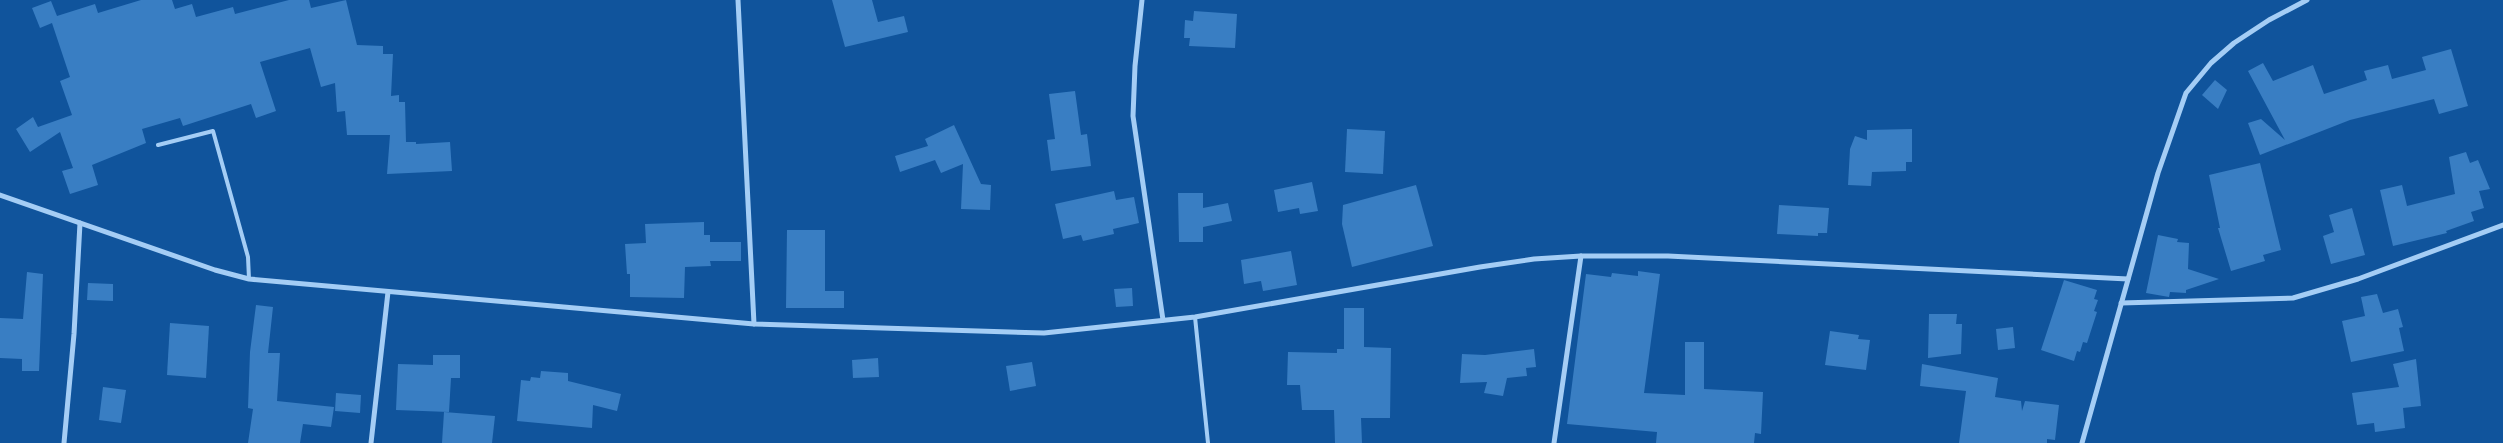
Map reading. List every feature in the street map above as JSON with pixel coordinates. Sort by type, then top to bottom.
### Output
[{"type":"street","points":[[738,0],[754,324]]},
{"type":"street","points":[[1142,0],[1135,66],[1133,116],[1163,320]]},
{"type":"street","points":[[2082,443],[2173,126],[2186,93],[2211,64],[2234,43],[2269,20],[2307,0]]},
{"type":"street","points":[[0,195],[215,270],[249,279],[754,324],[1044,333],[1195,317],[1480,267],[1534,259],[1581,256],[1668,256],[2128,279]]},
{"type":"street","points":[[64,443],[74,334],[80,223]]},
{"type":"street","points":[[2121,303],[2293,298],[2358,279],[2503,225]]},
{"type":"street","points":[[1554,443],[1581,256]]},
{"type":"street","points":[[371,443],[388,292]]},
{"type":"lane","points":[[158,145],[214,131],[248,257],[249,279]]},
{"type":"lane","points":[[1195,317],[1208,443]]},
{"type":"building","points":[[141,0],[172,0],[175,9],[192,4],[196,17],[233,7],[235,14],[289,0],[309,0],[311,8],[346,0],[357,45],[383,46],[383,54],[393,54],[391,96],[399,95],[399,102],[405,102],[406,142],[416,142],[416,144],[450,142],[452,171],[387,174],[390,135],[347,135],[345,111],[337,112],[335,83],[321,87],[310,48],[260,62],[276,111],[256,118],[251,104],[183,126],[180,118],[142,129],[146,143],[92,165],[98,185],[70,194],[62,171],[73,168],[60,132],[30,152],[16,129],[33,117],[38,127],[72,115],[60,81],[70,77],[52,23],[40,28],[32,8],[51,1],[57,16],[95,4],[98,13]]},
{"type":"building","points":[[832,0],[872,0],[878,22],[904,16],[908,32],[845,47]]},
{"type":"building","points":[[1194,11],[1237,14],[1235,48],[1189,46],[1190,38],[1184,38],[1185,20],[1193,21]]},
{"type":"building","points":[[2451,49],[2468,106],[2439,114],[2434,99],[2350,120],[2260,155],[2248,123],[2261,119],[2285,140],[2248,71],[2263,63],[2273,81],[2313,65],[2324,94],[2367,80],[2364,71],[2388,65],[2392,79],[2426,70],[2422,57]]},
{"type":"building","points":[[2215,80],[2227,90],[2218,109],[2202,95]]},
{"type":"building","points":[[1075,91],[1081,135],[1087,134],[1091,166],[1051,171],[1047,140],[1055,139],[1049,94]]},
{"type":"building","points":[[954,125],[981,184],[991,185],[990,210],[961,209],[963,164],[941,173],[935,160],[900,172],[895,156],[928,146],[925,139]]},
{"type":"building","points":[[1347,129],[1385,131],[1383,174],[1345,172]]},
{"type":"building","points":[[1912,129],[1912,162],[1906,162],[1906,171],[1872,172],[1871,186],[1848,185],[1850,149],[1855,136],[1867,140],[1867,130]]},
{"type":"building","points":[[2466,152],[2470,163],[2478,160],[2490,189],[2479,191],[2484,208],[2471,212],[2474,221],[2446,231],[2447,233],[2393,246],[2380,190],[2402,185],[2407,206],[2455,194],[2449,157]]},
{"type":"building","points":[[2260,163],[2281,250],[2263,255],[2265,261],[2231,271],[2218,228],[2220,228],[2209,175]]},
{"type":"building","points":[[1312,182],[1318,211],[1300,214],[1299,208],[1278,212],[1274,190]]},
{"type":"building","points":[[1416,185],[1433,246],[1352,267],[1342,224],[1343,205]]},
{"type":"building","points":[[1114,191],[1116,200],[1134,197],[1139,223],[1113,229],[1114,234],[1083,241],[1081,235],[1063,239],[1055,204]]},
{"type":"building","points":[[1178,193],[1203,193],[1203,208],[1228,203],[1232,221],[1203,227],[1203,242],[1179,242]]},
{"type":"building","points":[[1779,205],[1829,208],[1827,233],[1818,233],[1818,236],[1777,234]]},
{"type":"building","points":[[2352,208],[2365,255],[2331,264],[2323,236],[2334,232],[2329,215]]},
{"type":"building","points":[[704,222],[704,235],[710,235],[710,242],[741,242],[741,261],[710,261],[711,266],[685,267],[684,298],[630,297],[630,274],[627,274],[625,244],[646,243],[645,224]]},
{"type":"building","points":[[787,230],[825,230],[825,291],[844,291],[844,308],[786,308]]},
{"type":"building","points":[[2158,235],[2178,239],[2177,242],[2189,243],[2188,269],[2219,279],[2186,290],[2186,293],[2170,292],[2169,297],[2146,293]]},
{"type":"building","points":[[1291,251],[1297,285],[1263,291],[1261,281],[1244,284],[1241,260]]},
{"type":"building","points":[[1638,271],[1660,274],[1644,393],[1685,395],[1685,342],[1704,342],[1704,389],[1763,392],[1761,434],[1755,433],[1754,443],[1656,443],[1657,432],[1567,424],[1586,274],[1611,277],[1612,273],[1638,276]]},
{"type":"building","points":[[27,272],[43,274],[39,371],[22,371],[22,359],[0,358],[0,318],[23,319]]},
{"type":"building","points":[[2064,280],[2097,290],[2094,299],[2098,300],[2094,311],[2097,312],[2087,343],[2083,342],[2080,352],[2077,351],[2074,361],[2041,350]]},
{"type":"building","points":[[88,283],[113,284],[113,301],[87,300]]},
{"type":"building","points":[[1132,288],[1133,306],[1116,307],[1114,289]]},
{"type":"building","points":[[2377,294],[2383,313],[2398,309],[2403,327],[2399,328],[2404,351],[2351,362],[2342,321],[2365,316],[2361,297]]},
{"type":"building","points":[[256,305],[273,307],[268,353],[280,353],[277,401],[334,407],[331,427],[303,424],[300,443],[248,443],[253,409],[248,408],[250,352]]},
{"type":"building","points":[[1344,308],[1364,308],[1364,347],[1391,348],[1390,418],[1361,418],[1362,443],[1335,443],[1334,410],[1302,410],[1300,385],[1287,385],[1288,352],[1337,353],[1337,349],[1344,349]]},
{"type":"building","points":[[1929,314],[1957,314],[1956,324],[1962,324],[1961,354],[1928,358]]},
{"type":"building","points":[[170,323],[209,326],[206,378],[167,375]]},
{"type":"building","points":[[2013,327],[2015,348],[1998,350],[1996,329]]},
{"type":"building","points":[[1830,331],[1859,335],[1858,339],[1870,340],[1866,370],[1825,365]]},
{"type":"building","points":[[1534,349],[1536,367],[1526,368],[1527,376],[1507,378],[1503,396],[1484,393],[1487,382],[1460,383],[1462,354],[1485,355]]},
{"type":"building","points":[[433,355],[460,355],[460,378],[451,378],[449,412],[396,410],[398,364],[433,365]]},
{"type":"building","points":[[878,358],[879,377],[853,378],[852,360]]},
{"type":"building","points":[[2416,359],[2421,406],[2403,408],[2405,428],[2375,432],[2374,423],[2357,425],[2352,393],[2399,387],[2393,364]]},
{"type":"building","points":[[1032,362],[1036,386],[1010,391],[1006,366]]},
{"type":"building","points":[[1922,364],[1998,378],[1995,397],[2021,401],[2022,411],[2025,401],[2059,405],[2055,440],[2047,439],[2047,443],[1959,443],[1966,391],[1920,386]]},
{"type":"building","points":[[541,371],[568,373],[568,381],[621,394],[617,411],[593,405],[592,428],[517,421],[521,380],[530,381],[531,377],[540,378]]},
{"type":"building","points":[[103,387],[126,390],[121,423],[99,420]]},
{"type":"building","points":[[336,393],[361,395],[360,413],[335,411]]},
{"type":"building","points":[[444,412],[495,416],[492,443],[442,443]]}]
